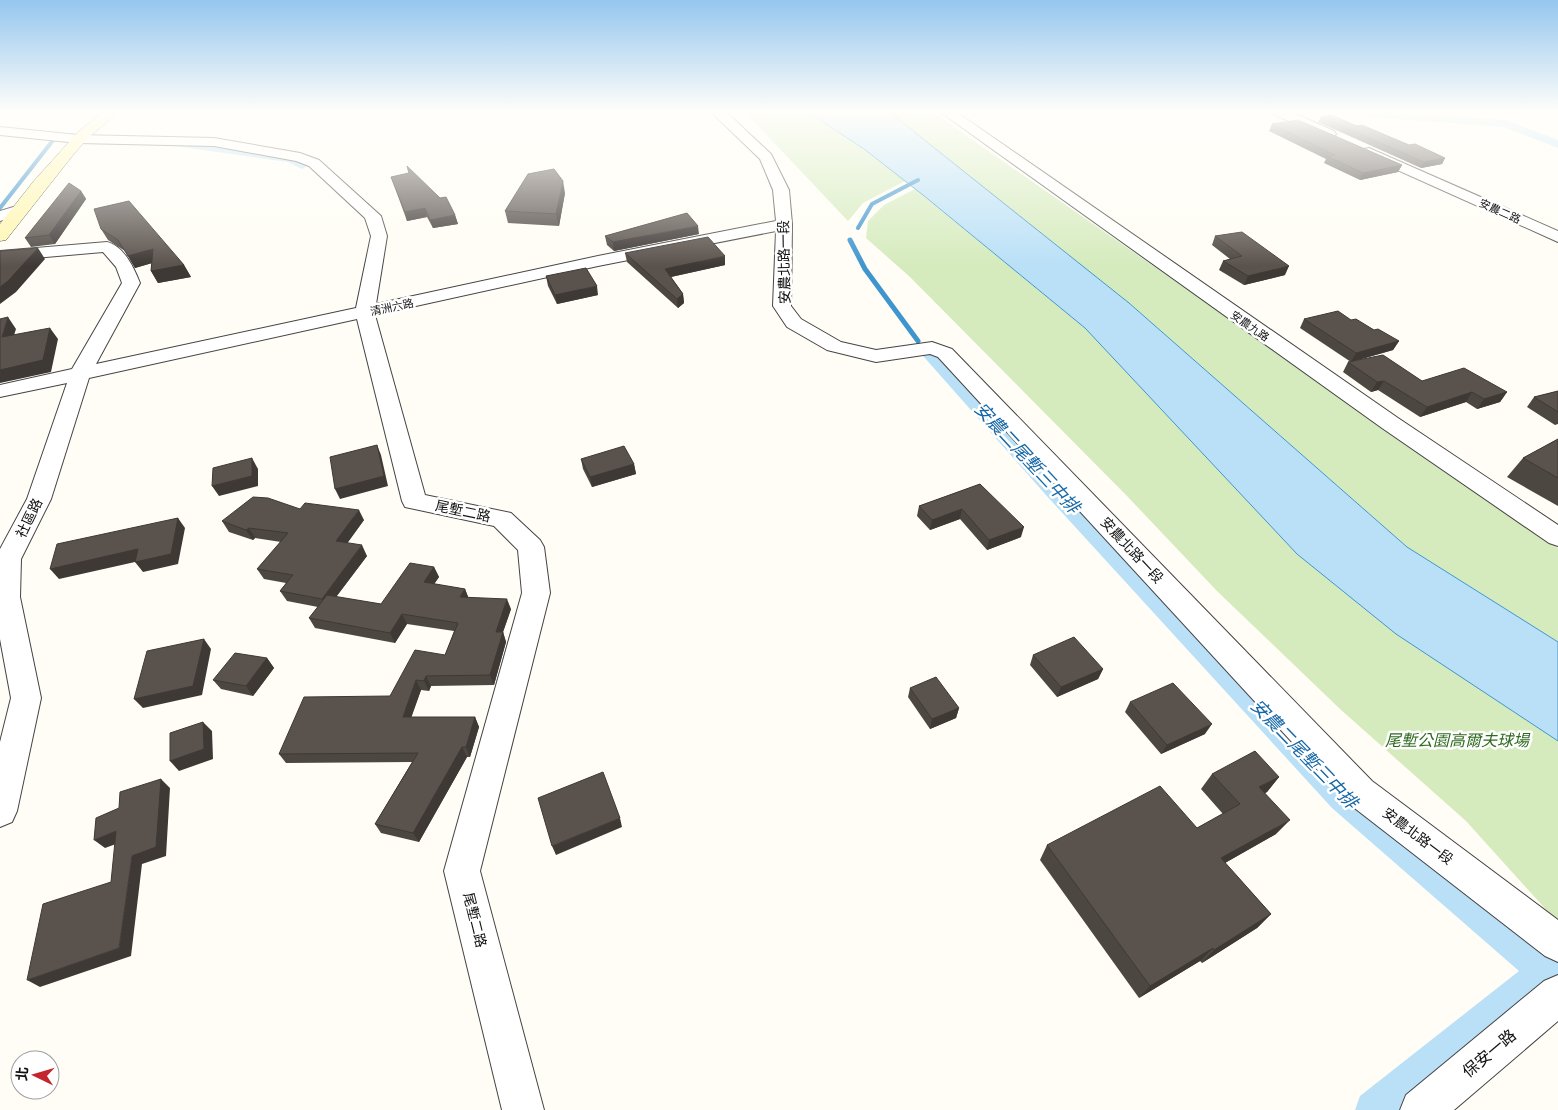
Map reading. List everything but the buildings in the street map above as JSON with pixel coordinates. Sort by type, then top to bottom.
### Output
[{"type":"main road","points":[[0,236],[59,163]]},
{"type":"street","name":"尾塹二路","points":[[314,163],[373,216],[379,236],[365,313],[414,501],[502,519],[531,547],[536,593],[462,871],[523,1110]]},
{"type":"street","name":"安農北路一段","points":[[769,163],[781,190],[784,224],[782,306],[794,323],[834,346],[876,356],[932,348],[945,353],[1360,792],[1558,943]]},
{"type":"street","name":"安農九路","points":[[1020,163],[1390,423],[1558,537]]},
{"type":"street","name":"安農二路","points":[[1392,163],[1558,236]]},
{"type":"street","points":[[0,216],[20,210]]},
{"type":"street","name":"清洲六路","points":[[0,391],[598,262],[784,224]]},
{"type":"street","name":"社區路","points":[[0,256],[107,247],[124,265],[131,283],[80,374],[39,499],[8,559],[6,597],[26,698],[0,811]]},
{"type":"street","name":"保安一路","points":[[1421,1110],[1558,995]]},
{"type":"green space","points":[[793,163],[881,163],[905,181],[863,203],[848,221]]},
{"type":"green space","points":[[953,163],[1005,163],[1558,548],[1558,642],[1407,547],[1129,303]]},
{"type":"green space","name":"尾塹公園高爾夫球場","points":[[915,189],[1085,328],[1558,741],[1558,926],[1541,904],[1466,821],[1340,709],[1217,591],[1127,496],[910,277],[866,238],[868,221],[884,205]]},
{"type":"water","points":[[882,163],[953,163],[1129,303],[1407,547],[1558,642],[1558,741],[1396,634],[1297,554],[1085,328]]},
{"type":"waterway","points":[[0,208],[35,163]]},
{"type":"waterway","points":[[298,163],[302,165]]},
{"type":"waterway","points":[[858,228],[872,204],[918,180]]},
{"type":"waterway","points":[[850,240],[865,269],[918,341]]},
{"type":"waterway","name":"安農二尾塹三中排","points":[[930,353],[1054,490],[1343,798],[1546,972],[1374,1110]]}]
